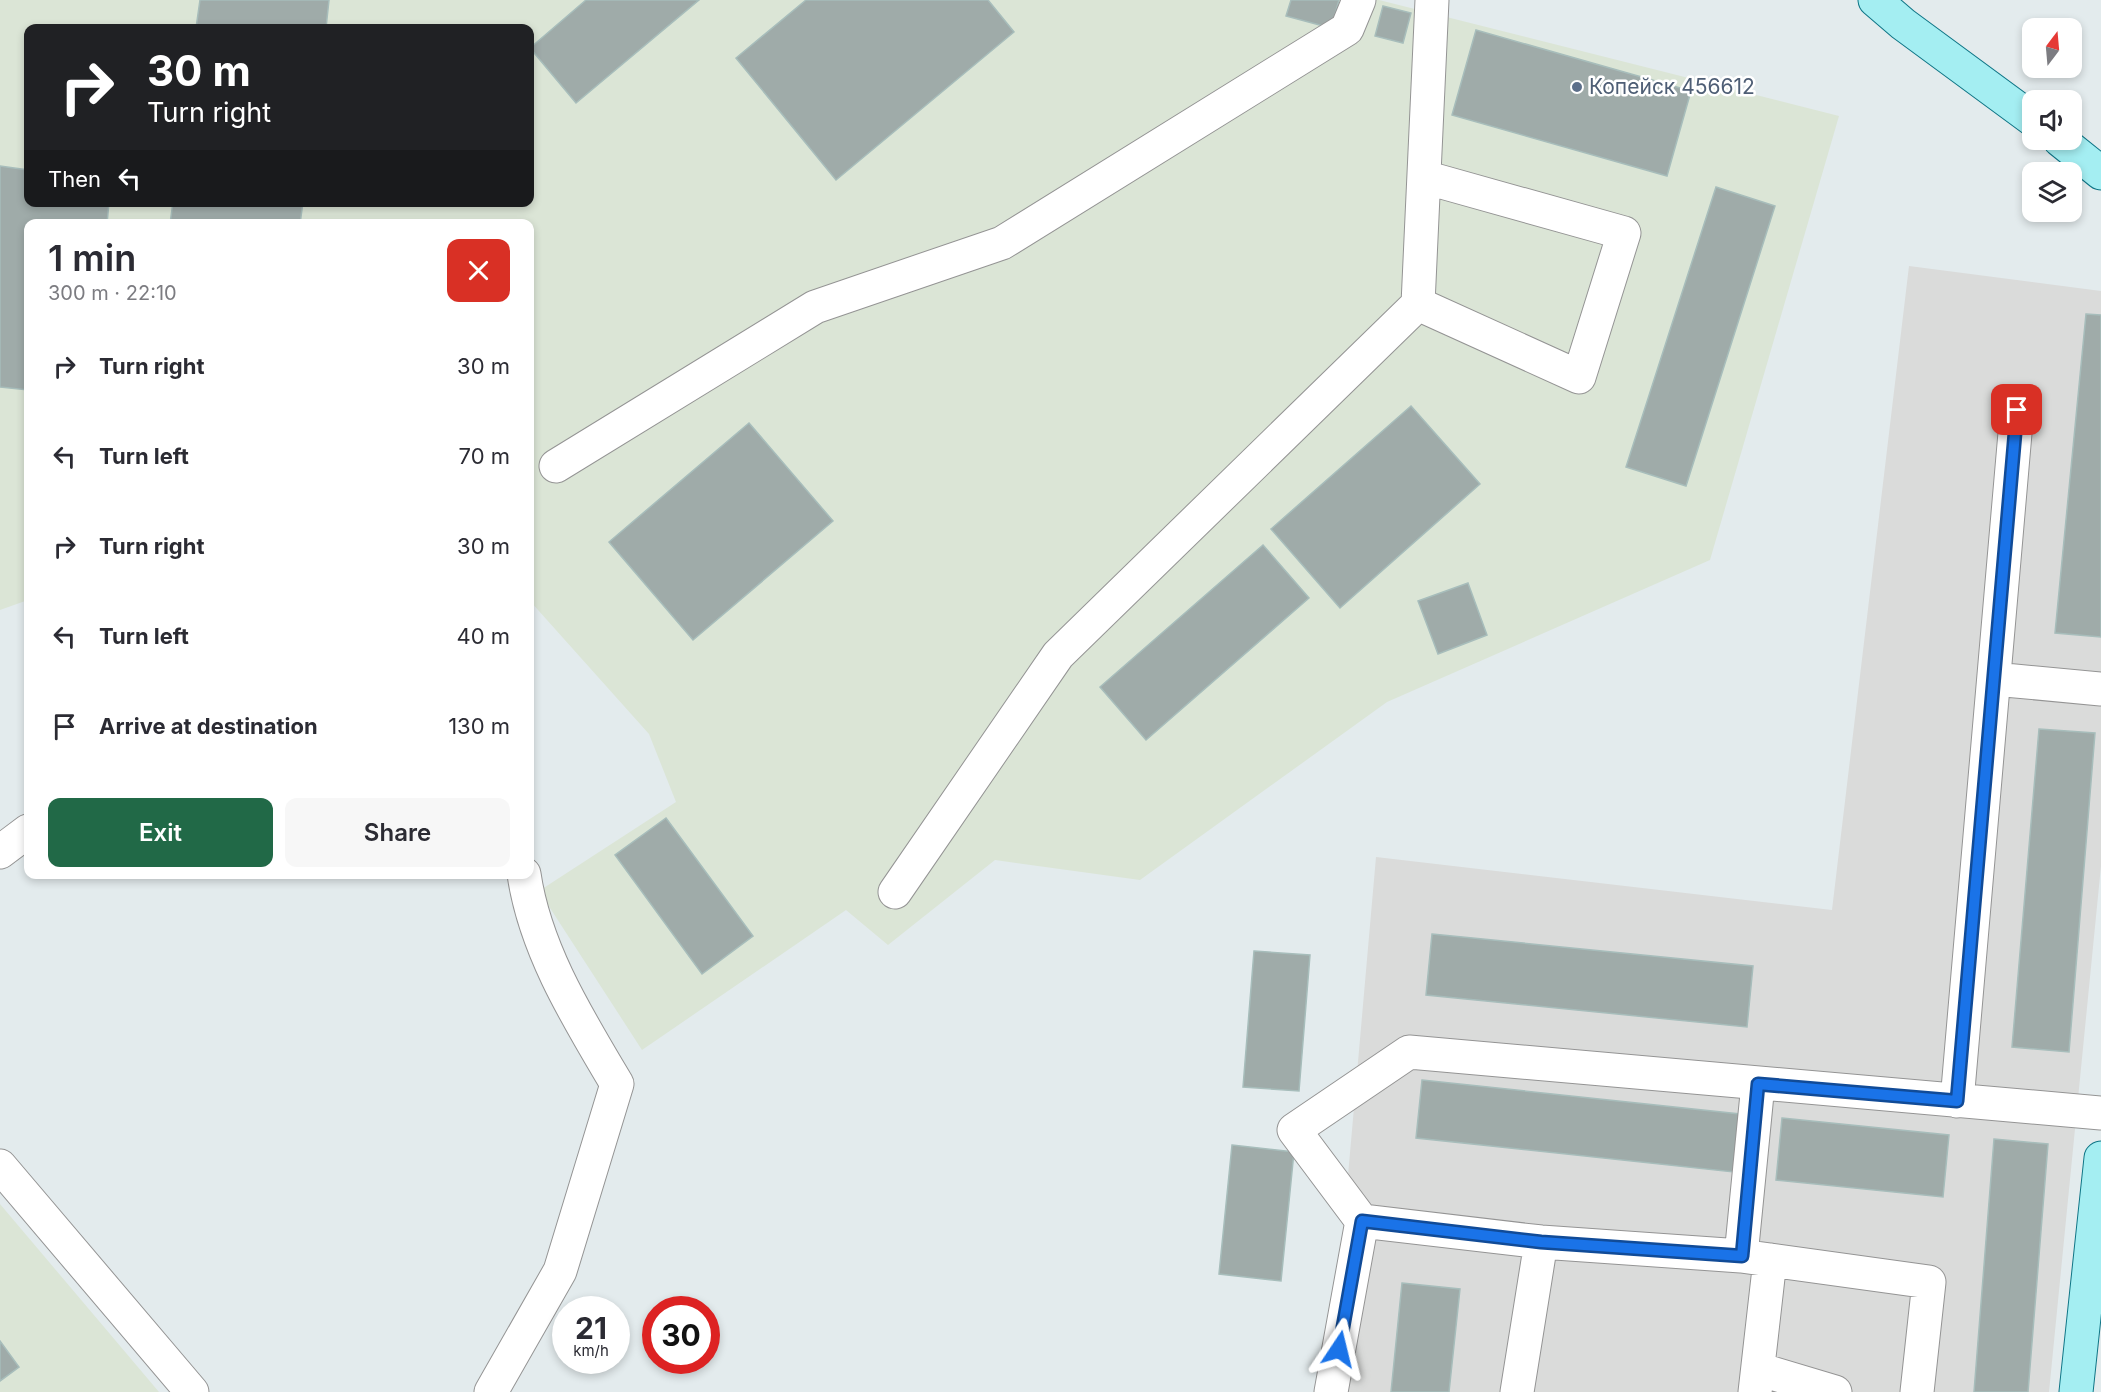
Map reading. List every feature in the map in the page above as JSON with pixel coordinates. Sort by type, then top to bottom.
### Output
[{"type":"main road","points":[[1875,0],[1903,24],[2022,112]]},
{"type":"main road","points":[[2073,150],[2101,173]]},
{"type":"main road","points":[[2076,1392],[2101,1158]]},
{"type":"street","points":[[556,466],[815,307],[1002,243],[1347,29],[1359,0]]},
{"type":"street","points":[[895,892],[1058,655],[1418,304],[1432,0]]},
{"type":"street","points":[[1418,304],[1579,377],[1624,233],[1424,177]]},
{"type":"street","points":[[1957,1101],[2017,410]]},
{"type":"street","points":[[1994,679],[2101,689]]},
{"type":"street","points":[[0,852],[24,834]]},
{"type":"street","points":[[491,1392],[560,1271],[618,1084],[572,1009],[528,904],[525,879]]},
{"type":"street","points":[[1917,1392],[1929,1281],[1756,1258],[1541,1242],[1362,1221],[1294,1130],[1409,1052],[2101,1113]]},
{"type":"street","points":[[1758,1084],[1756,1381],[1835,1392]]},
{"type":"street","points":[[0,1166],[192,1392]]},
{"type":"street","points":[[1331,1392],[1362,1221]]},
{"type":"street","points":[[1517,1392],[1541,1242]]},
{"type":"shaded area","points":[[0,0],[1379,0],[1839,116],[1710,560],[1387,702],[1140,880],[995,860],[888,945],[846,910],[642,1050],[539,891],[676,802],[649,734],[534,605],[534,219],[24,219],[24,601],[0,610]]},
{"type":"shaded area","points":[[1909,266],[2101,291],[2101,866],[2049,1392],[1329,1392],[1376,857],[1832,910]]},
{"type":"shaded area","points":[[0,1204],[159,1392],[0,1392]]},
{"type":"building","points":[[200,0],[329,0],[326,24],[197,24]]},
{"type":"building","points":[[586,0],[699,0],[576,103],[534,53],[534,45]]},
{"type":"building","points":[[806,0],[988,0],[1014,32],[836,180],[736,58]]},
{"type":"building","points":[[1291,0],[1339,0],[1331,28],[1286,16]]},
{"type":"building","points":[[1383,6],[1411,13],[1403,43],[1375,36]]},
{"type":"building","points":[[1476,30],[1691,91],[1667,176],[1452,115]]},
{"type":"building","points":[[0,166],[24,169],[24,207],[109,207],[107,219],[24,219],[24,390],[0,387]]},
{"type":"building","points":[[1716,187],[1775,206],[1686,486],[1626,467]]},
{"type":"building","points":[[172,207],[302,207],[301,219],[171,219]]},
{"type":"building","points":[[2086,314],[2101,315],[2101,637],[2055,633]]},
{"type":"building","points":[[1411,406],[1480,484],[1340,608],[1271,529]]},
{"type":"building","points":[[749,423],[833,521],[693,640],[609,542]]},
{"type":"building","points":[[1263,545],[1309,598],[1146,740],[1100,687]]},
{"type":"building","points":[[1468,583],[1487,635],[1438,654],[1418,601]]},
{"type":"building","points":[[2039,729],[2095,733],[2069,1052],[2012,1047]]},
{"type":"building","points":[[666,818],[753,936],[702,974],[615,855]]},
{"type":"building","points":[[1432,934],[1753,966],[1747,1027],[1426,995]]},
{"type":"building","points":[[1254,951],[1310,955],[1299,1091],[1243,1087]]},
{"type":"building","points":[[1422,1080],[1740,1114],[1734,1172],[1416,1138]]},
{"type":"building","points":[[1782,1118],[1949,1135],[1943,1197],[1776,1180]]},
{"type":"building","points":[[1994,1139],[2048,1144],[2028,1392],[1974,1392]]},
{"type":"building","points":[[1232,1145],[1294,1152],[1281,1281],[1219,1274]]},
{"type":"building","points":[[1402,1283],[1460,1289],[1449,1392],[1391,1392]]},
{"type":"building","points":[[0,1341],[19,1367],[0,1381]]},
{"type":"place","name":"Копейск 456612","points":[[1577,87]]},
{"type":"route","points":[[1339,1349],[1362,1221],[1541,1242],[1742,1256],[1758,1084],[1957,1101],[2017,410]]}]
